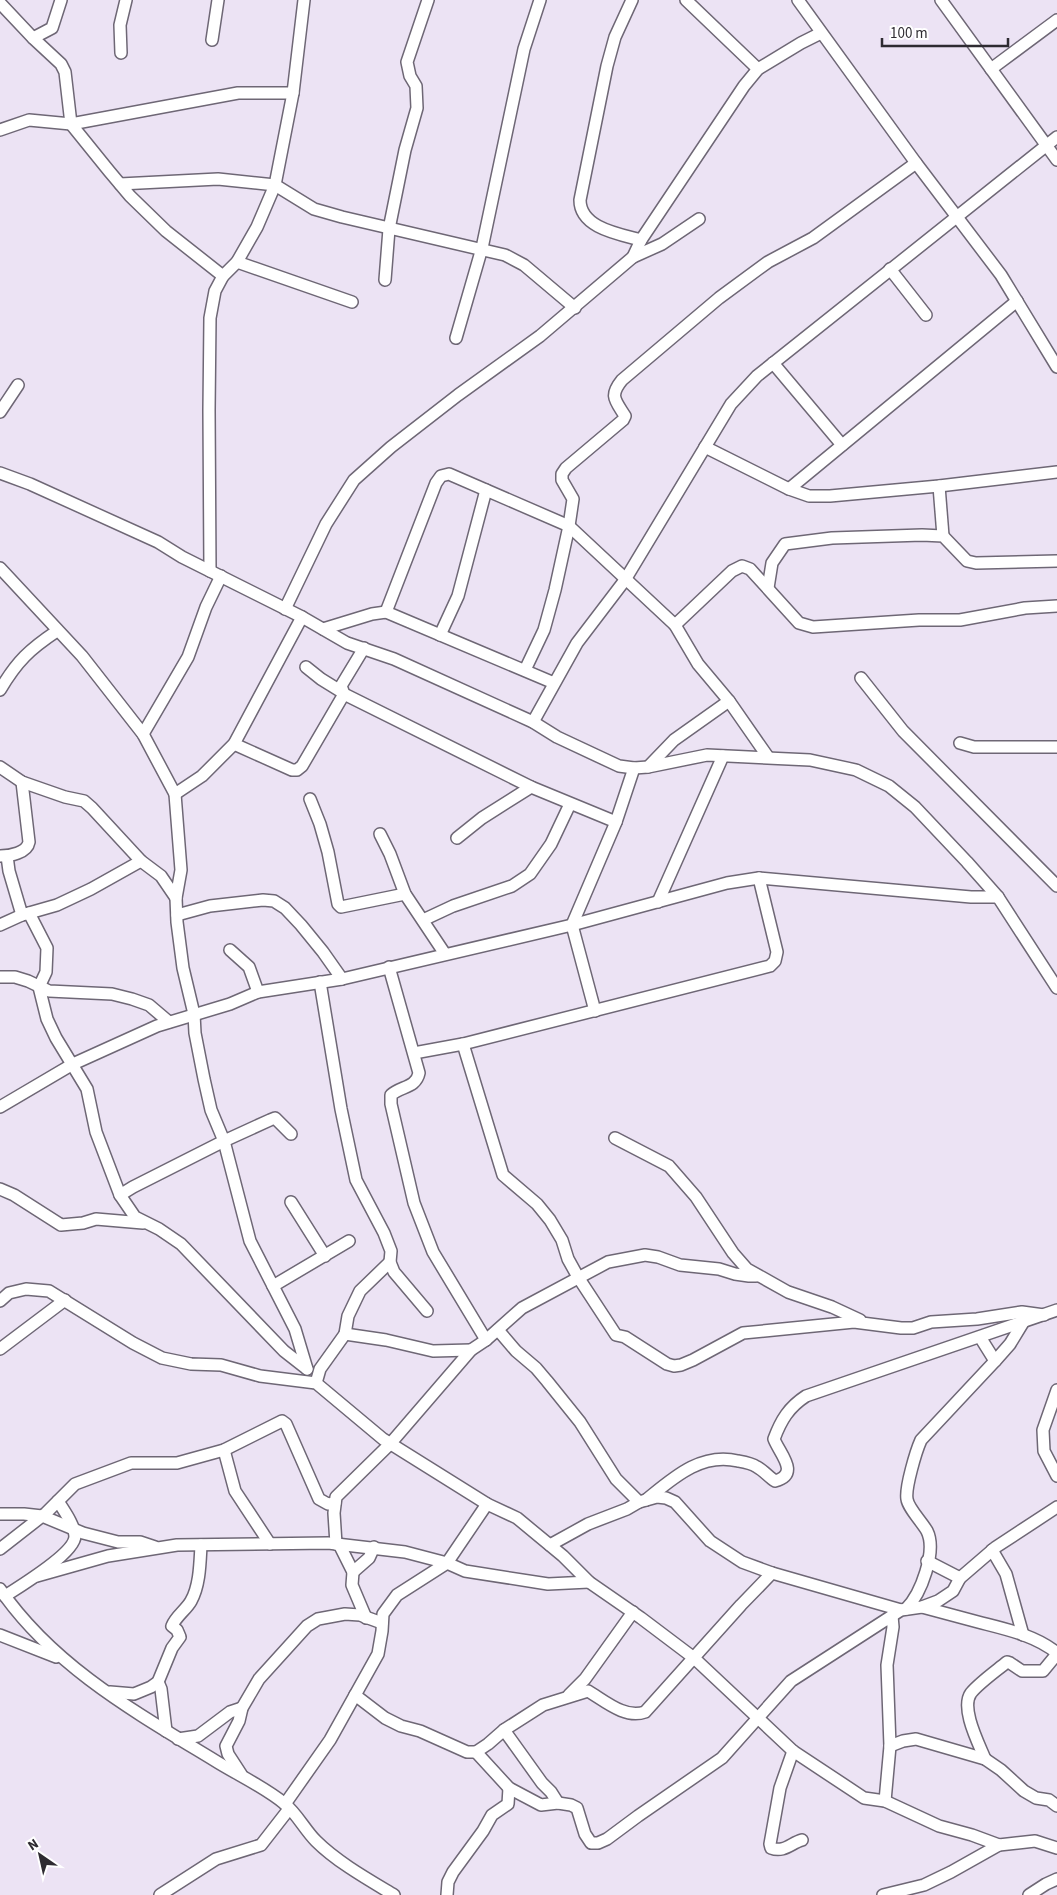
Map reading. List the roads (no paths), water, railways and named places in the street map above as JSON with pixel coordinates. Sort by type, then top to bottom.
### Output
[{"type":"street","points":[[33,38],[52,28],[61,0]]},
{"type":"street","points":[[121,53],[120,25],[126,0]]},
{"type":"street","points":[[212,40],[218,0]]},
{"type":"street","points":[[143,734],[188,657],[206,607],[215,574],[208,410],[210,318],[215,292],[223,276],[237,262],[258,228],[276,185],[294,93],[304,0]]},
{"type":"street","points":[[385,280],[389,229],[405,150],[417,108],[416,86],[410,76],[407,62],[428,0]]},
{"type":"street","points":[[456,338],[482,248],[524,49],[540,0]]},
{"type":"street","points":[[632,0],[615,37],[607,66],[580,200],[580,210],[587,218],[607,231],[641,240]]},
{"type":"street","points":[[686,0],[758,69]]},
{"type":"street","points":[[798,0],[916,164],[1001,275],[1057,367]]},
{"type":"street","points":[[941,0],[1057,160]]},
{"type":"street","points":[[0,3],[61,64],[65,72],[71,124],[120,184],[166,231],[223,276]]},
{"type":"street","points":[[991,69],[1057,20]]},
{"type":"street","points":[[633,257],[641,240],[744,86],[758,69],[821,33]]},
{"type":"street","points":[[0,130],[29,120],[71,124],[238,93],[294,93]]},
{"type":"street","points":[[533,722],[577,643],[625,580],[731,404],[757,376],[1057,137]]},
{"type":"street","points":[[525,670],[544,630],[569,526],[573,499],[562,480],[562,474],[566,468],[623,420],[625,416],[613,394],[615,389],[622,380],[719,298],[768,262],[813,238],[916,164]]},
{"type":"street","points":[[120,184],[218,179],[276,185],[314,209],[389,229],[505,254],[524,265],[575,308]]},
{"type":"street","points":[[285,609],[326,524],[354,480],[391,447],[458,395],[540,336],[633,257],[662,244],[699,219]]},
{"type":"street","points":[[237,262],[352,302]]},
{"type":"street","points":[[890,269],[926,315]]},
{"type":"street","points":[[789,488],[1017,301]]},
{"type":"street","points":[[773,363],[842,445]]},
{"type":"street","points":[[0,412],[18,384]]},
{"type":"street","points":[[706,448],[809,496],[939,486],[1057,472]]},
{"type":"street","points":[[0,473],[30,484],[158,542],[182,557],[302,617],[348,643],[394,659],[533,722],[557,737],[618,766],[648,767],[708,756],[810,760],[856,770],[889,786],[915,807],[998,897],[1057,988]]},
{"type":"street","points":[[386,612],[436,483],[441,476],[449,474],[569,526],[675,625],[698,664],[729,701],[768,757]]},
{"type":"street","points":[[939,486],[943,536],[967,561],[976,563],[1057,561]]},
{"type":"street","points":[[440,635],[458,596],[486,490]]},
{"type":"street","points":[[768,588],[772,563],[785,544],[832,538],[943,536]]},
{"type":"street","points":[[675,625],[732,571],[742,566],[750,569],[799,623],[813,627],[920,620],[960,620],[1025,608],[1057,606]]},
{"type":"street","points":[[0,568],[82,656],[143,734],[175,794],[181,870],[176,898],[176,915],[183,968],[194,1014],[195,1033],[211,1110],[224,1141],[250,1241],[295,1328],[311,1378]]},
{"type":"street","points":[[323,629],[372,614],[386,612],[554,682]]},
{"type":"street","points":[[175,794],[202,776],[234,744],[302,617]]},
{"type":"street","points":[[1,685],[17,663],[57,631]]},
{"type":"street","points":[[234,744],[292,770],[297,770],[302,766],[343,693],[341,686],[364,648]]},
{"type":"street","points":[[306,667],[321,680],[343,693],[531,787],[616,822]]},
{"type":"street","points":[[861,678],[903,731],[1057,886]]},
{"type":"street","points":[[648,767],[674,740],[729,701]]},
{"type":"street","points":[[960,743],[974,747],[1057,747]]},
{"type":"street","points":[[658,902],[723,756]]},
{"type":"street","points":[[0,767],[22,782],[65,797],[84,800],[141,861],[161,876],[176,898]]},
{"type":"street","points":[[595,1011],[572,925],[616,822],[634,768]]},
{"type":"street","points":[[22,782],[30,842],[25,850],[4,856],[25,914],[47,948],[46,972],[39,987],[47,1018],[56,1038],[87,1089],[96,1132],[120,1195],[135,1217],[159,1229],[181,1244],[311,1378],[390,1444],[487,1504],[517,1518],[563,1556],[589,1582],[694,1658],[793,1751],[864,1798],[885,1801],[939,1826],[999,1845]]},
{"type":"street","points":[[457,838],[482,818],[531,787]]},
{"type":"street","points":[[310,799],[320,824],[338,904],[341,908],[405,894]]},
{"type":"street","points":[[423,920],[453,906],[512,886],[530,874],[551,844],[570,804]]},
{"type":"street","points":[[380,834],[390,854],[405,894],[445,954]]},
{"type":"street","points":[[0,925],[25,914],[65,901],[141,861]]},
{"type":"street","points":[[0,1107],[73,1064],[169,1022],[230,1004],[258,992],[342,979],[572,925],[727,883],[759,878],[998,897]]},
{"type":"street","points":[[414,1053],[463,1044],[770,966],[775,961],[777,952],[759,878]]},
{"type":"street","points":[[176,915],[210,906],[263,900],[274,901],[285,908],[300,925],[323,952],[342,979]]},
{"type":"street","points":[[230,950],[249,967],[258,992]]},
{"type":"street","points":[[389,968],[420,1073],[418,1080],[412,1085],[391,1095],[391,1104],[414,1203],[433,1252],[486,1340]]},
{"type":"street","points":[[0,977],[15,977],[49,991],[112,994],[132,998],[149,1005],[169,1022]]},
{"type":"street","points":[[320,982],[341,1109],[356,1180],[384,1233],[394,1272],[427,1311]]},
{"type":"street","points":[[463,1044],[502,1175],[537,1204],[550,1220],[562,1240],[568,1259],[578,1277],[616,1335],[625,1337],[667,1364],[681,1365],[743,1333],[854,1322],[913,1328],[931,1322],[977,1319],[1022,1312],[1044,1315]]},
{"type":"street","points":[[120,1195],[224,1141],[275,1118],[291,1134]]},
{"type":"street","points":[[615,1138],[669,1166],[696,1197],[733,1254],[756,1276],[788,1292],[832,1307],[869,1323]]},
{"type":"street","points":[[0,1190],[14,1195],[61,1225],[83,1223],[96,1219],[145,1223]]},
{"type":"street","points":[[290,1202],[325,1256]]},
{"type":"street","points":[[274,1286],[349,1241]]},
{"type":"street","points":[[366,1618],[352,1585],[353,1572],[338,1544],[336,1497],[390,1444],[471,1350],[486,1340],[522,1308],[608,1262],[645,1255],[658,1257],[680,1265],[719,1269],[735,1274],[756,1276]]},
{"type":"street","points":[[0,1301],[9,1293],[26,1288],[49,1291],[133,1343],[162,1358],[191,1364],[221,1365],[260,1376],[311,1378],[320,1369],[345,1334],[348,1316],[360,1291],[390,1262]]},
{"type":"street","points":[[0,1349],[65,1300]]},
{"type":"street","points":[[550,1545],[588,1524],[642,1501],[674,1477],[703,1462],[720,1458],[756,1466],[775,1481],[780,1480],[788,1470],[788,1465],[777,1448],[774,1439],[782,1420],[798,1401],[815,1393],[1057,1310]]},
{"type":"street","points":[[476,1752],[509,1788],[541,1805],[558,1803],[577,1808],[585,1834],[591,1843],[598,1843],[607,1839],[722,1758],[790,1681],[900,1612],[915,1600],[922,1586],[932,1544],[907,1499],[908,1487],[918,1447],[921,1440],[948,1409],[1010,1344],[1024,1321]]},
{"type":"street","points":[[498,1330],[516,1351],[547,1381],[580,1422],[616,1479],[642,1501]]},
{"type":"street","points":[[345,1334],[386,1340],[433,1352],[471,1350]]},
{"type":"street","points":[[980,1337],[995,1361]]},
{"type":"street","points":[[1057,1390],[1043,1430],[1044,1451],[1057,1476]]},
{"type":"street","points":[[0,1548],[42,1516],[75,1484],[131,1463],[177,1463],[224,1450],[282,1421],[286,1424],[319,1499],[328,1504],[335,1503]]},
{"type":"street","points":[[224,1450],[235,1491],[270,1544]]},
{"type":"street","points":[[642,1501],[658,1497],[675,1502],[710,1541],[742,1562],[900,1612],[938,1601],[953,1591],[960,1578],[992,1550],[1057,1507]]},
{"type":"street","points":[[36,1576],[69,1548],[75,1539],[74,1530],[58,1501]]},
{"type":"street","points":[[160,1895],[216,1859],[260,1845],[330,1740],[378,1654],[383,1614],[397,1595],[447,1563],[487,1504]]},
{"type":"street","points":[[0,1514],[42,1516],[74,1530],[118,1542],[140,1542],[157,1548]]},
{"type":"street","points":[[394,1895],[335,1856],[316,1841],[287,1807],[244,1777],[166,1731],[62,1659],[42,1641],[2,1593],[36,1576],[108,1556],[176,1545],[338,1544],[405,1552],[447,1563],[465,1572],[548,1584],[589,1582]]},
{"type":"street","points":[[106,1691],[134,1694],[158,1682],[172,1648],[180,1637],[177,1630],[172,1626],[191,1600],[197,1583],[201,1545]]},
{"type":"street","points":[[353,1572],[369,1558],[374,1548]]},
{"type":"street","points":[[992,1550],[1006,1574],[1023,1635]]},
{"type":"street","points":[[927,1560],[960,1578]]},
{"type":"street","points":[[355,1695],[385,1718],[467,1752],[476,1752],[504,1730],[543,1705],[588,1691],[629,1714],[637,1715],[645,1712],[772,1573]]},
{"type":"street","points":[[922,1607],[1003,1628],[1023,1635],[1055,1651],[1043,1671],[1022,1671],[1007,1662],[971,1693],[968,1701],[968,1712],[985,1759]]},
{"type":"street","points":[[568,1696],[585,1679],[632,1612]]},
{"type":"street","points":[[885,1801],[890,1746],[887,1665],[893,1627],[900,1612]]},
{"type":"street","points":[[244,1777],[228,1754],[226,1746],[239,1721],[242,1708],[259,1679],[307,1626],[318,1618],[345,1614],[360,1615],[382,1623]]},
{"type":"street","points":[[0,1635],[62,1659]]},
{"type":"street","points":[[158,1682],[161,1689],[166,1731]]},
{"type":"street","points":[[178,1738],[198,1736],[230,1712],[242,1708]]},
{"type":"street","points":[[504,1730],[542,1783],[552,1792],[558,1803]]},
{"type":"street","points":[[890,1746],[916,1739],[985,1759],[1001,1770],[1024,1791],[1036,1798],[1049,1800],[1057,1806]]},
{"type":"street","points":[[793,1751],[780,1788],[770,1844],[771,1848],[777,1850],[790,1847],[802,1840]]},
{"type":"street","points":[[448,1895],[448,1882],[453,1872],[483,1831],[492,1815],[508,1804],[509,1788]]},
{"type":"street","points":[[882,1895],[924,1885],[999,1845],[1035,1841],[1057,1848]]},
{"type":"street","points":[[1029,1895],[1057,1879]]}]
